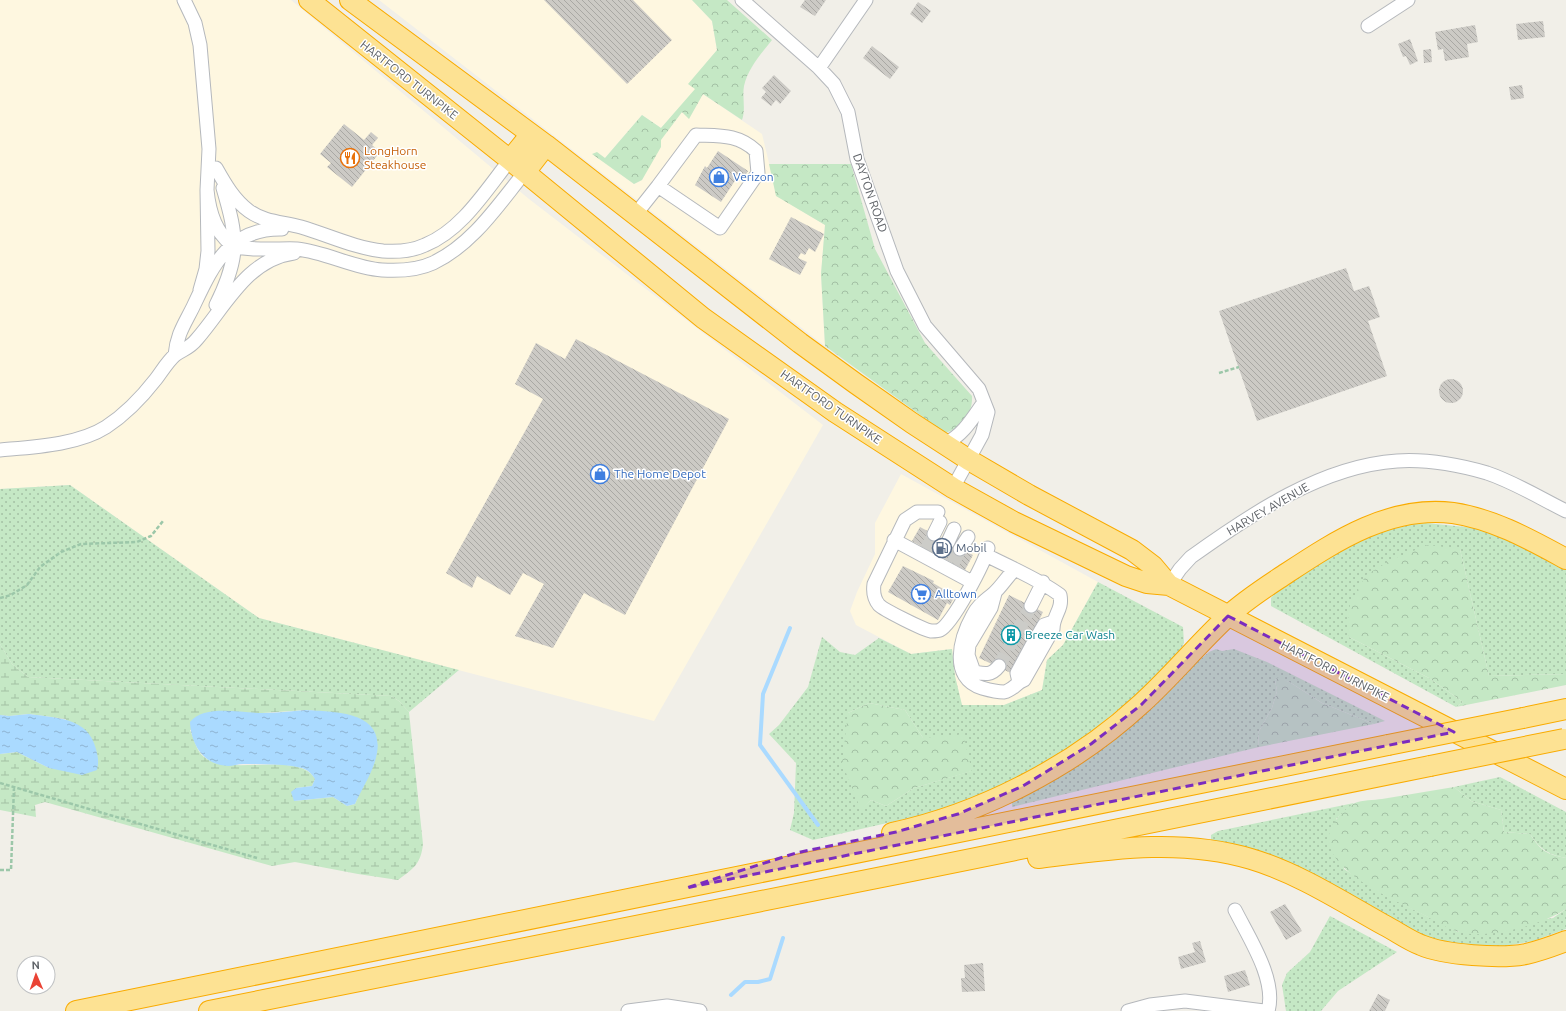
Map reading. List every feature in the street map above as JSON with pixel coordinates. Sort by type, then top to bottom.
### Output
[{"type":"highway","name":"HARTFORD TURNPIKE","points":[[309,0],[518,166],[703,318],[835,412],[953,488],[1014,522],[1120,574],[1147,583],[1169,585],[1566,789]]},
{"type":"highway","name":"HARTFORD TURNPIKE","points":[[350,0],[539,140],[800,343],[906,419],[969,460],[1028,495],[1132,550],[1156,569],[1169,585]]},
{"type":"highway","points":[[518,166],[539,140]]},
{"type":"highway","points":[[686,888],[796,853],[896,832],[958,814],[1023,786],[1091,744],[1141,705],[1228,616],[1255,594],[1330,546],[1368,526],[1394,517],[1422,513],[1454,513],[1515,531],[1566,559]]},
{"type":"highway","points":[[76,1011],[1566,709]]},
{"type":"highway","points":[[209,1011],[1565,739]]},
{"type":"highway","points":[[897,874],[1120,848],[1173,846],[1225,853],[1252,859],[1291,874],[1421,945],[1446,952],[1485,956],[1524,954],[1566,941]]},
{"type":"street","points":[[184,0],[195,23],[200,45],[209,149],[207,190],[208,251],[206,269],[200,290]]},
{"type":"street","name":"DAYTON ROAD","points":[[742,0],[819,68],[834,84],[848,112],[857,159],[897,271],[925,326],[979,390],[988,412],[982,435],[953,488]]},
{"type":"street","points":[[819,68],[866,0]]},
{"type":"street","points":[[1368,26],[1408,0]]},
{"type":"street","points":[[635,215],[696,135],[732,136],[749,144],[756,151],[758,173],[720,228],[658,186]]},
{"type":"street","points":[[197,340],[207,325],[227,283],[233,264],[234,244],[231,215],[209,149]]},
{"type":"street","points":[[216,168],[237,200],[249,211],[263,219],[300,227],[363,247],[384,251],[404,251],[424,246],[444,235],[518,166]]},
{"type":"street","points":[[207,190],[209,207],[214,222],[221,234],[234,244],[253,249],[298,249],[359,266],[382,270],[406,270],[431,263],[455,251],[473,235],[518,166]]},
{"type":"street","points":[[175,355],[176,340],[210,270],[234,244],[252,233],[269,228],[308,230],[325,235]]},
{"type":"street","points":[[0,450],[76,440],[105,428],[139,399],[175,355],[188,349],[197,340],[237,288],[253,271],[267,261],[283,255],[301,252],[320,254]]},
{"type":"street","points":[[945,444],[958,437],[972,421],[984,402]]},
{"type":"street","name":"HARVEY AVENUE","points":[[1169,585],[1180,569],[1191,557],[1291,493],[1314,482],[1371,464],[1398,461],[1433,462],[1487,473],[1505,480],[1566,511]]},
{"type":"street","points":[[934,534],[939,517],[917,512],[910,515],[905,520],[894,540],[874,584],[876,600],[880,605],[925,629],[933,632],[948,625],[988,551],[1014,570],[1043,582],[1060,594],[1060,608],[1053,622],[1053,629],[1024,680],[1019,682],[1013,689],[1003,692],[988,690],[977,687],[966,679],[960,664],[962,635],[980,603],[995,593],[1014,570]]},
{"type":"street","points":[[948,542],[954,529]]},
{"type":"street","points":[[960,549],[968,537]]},
{"type":"street","points":[[894,540],[924,552],[951,566],[972,582]]},
{"type":"street","points":[[1031,606],[1043,582]]},
{"type":"street","points":[[995,593],[991,608],[969,645],[968,655],[974,672],[987,675],[995,672],[999,666]]},
{"type":"street","points":[[1235,910],[1262,966],[1269,987],[1271,1002],[1268,1011]]},
{"type":"street","points":[[1128,1011],[1150,1005],[1185,1001],[1264,1011]]},
{"type":"street","points":[[628,1011],[667,1006],[700,1011]]},
{"type":"path","points":[[1219,373],[1239,367]]},
{"type":"path","points":[[0,598],[11,595],[27,585],[40,567],[61,552],[81,544],[137,542],[151,536],[163,521]]},
{"type":"path","points":[[0,783],[257,858]]},
{"type":"path","points":[[0,870],[11,870],[14,787]]},
{"type":"highlighted area","points":[[1228,616],[1454,732],[1127,797],[686,888],[796,853],[896,832],[958,814],[1023,786],[1091,744],[1141,705]]},
{"type":"shaded area","points":[[0,0],[291,0],[529,199],[823,425],[654,721],[259,618],[70,485],[0,489]]},
{"type":"shaded area","points":[[379,0],[692,0],[712,21],[717,50],[689,84],[696,89],[661,128],[642,115],[605,158],[612,168],[634,184],[642,180],[660,140],[682,112],[689,118],[703,94],[762,134],[777,196],[825,225],[821,274],[825,346]]},
{"type":"shaded area","points":[[901,474],[1098,582],[1063,645],[1047,660],[1042,690],[1004,705],[962,706],[955,676],[952,649],[911,654],[856,625],[850,611],[857,592],[875,554],[875,523]]},
{"type":"green space","points":[[692,0],[727,0],[772,40],[755,62],[746,79],[744,86],[744,112],[742,120],[703,94],[689,119],[682,112],[661,140],[661,147],[642,180],[634,184],[592,154],[597,152],[605,158],[642,115],[661,128],[695,89],[688,84],[717,50],[712,21]]},
{"type":"green space","points":[[769,164],[851,164],[875,249],[925,343],[972,396],[971,408],[965,419],[957,428],[945,433],[825,346],[821,274],[825,225],[776,196]]},
{"type":"green space","points":[[70,485],[259,618],[459,670],[409,712],[399,701],[391,696],[28,677],[12,664],[0,644],[0,489]]},
{"type":"green space","points":[[1426,523],[1475,528],[1515,538],[1566,566],[1566,674],[1489,676],[1460,549],[1349,637],[1429,678],[1463,702],[1456,707],[1271,606],[1271,598],[1280,589],[1310,568],[1328,558],[1380,532],[1401,526]]},
{"type":"green space","points":[[1428,545],[1460,549],[1489,676],[1566,674],[1566,685],[1456,707],[1463,702],[1429,678],[1349,637],[1347,628],[1350,605],[1366,575],[1393,559]]},
{"type":"green space","points":[[1098,582],[1183,627],[1184,643],[1176,658],[1133,698],[1065,752],[1006,784],[967,800],[922,815],[813,840],[790,830],[794,813],[796,763],[769,734],[779,725],[808,687],[822,637],[840,652],[855,655],[879,638],[911,654],[952,649],[955,676],[962,705],[1004,705],[1042,690],[1047,660],[1063,645]],"holes":[[[869,703],[905,710],[923,738],[971,771],[914,788],[886,806],[871,800],[861,809],[848,713]]]},
{"type":"green space","points":[[0,644],[12,664],[28,677],[391,696],[399,701],[409,712],[423,844],[422,851],[418,861],[412,869],[398,880],[295,862],[272,866],[45,802],[35,805],[36,817],[0,810],[0,754],[17,752],[49,768],[66,719],[29,714],[9,716],[0,715]],"holes":[[[306,710],[327,712],[377,753],[355,804],[347,806],[333,797],[294,801],[296,788],[312,786],[315,779],[307,771],[294,766],[230,765],[215,762],[201,754],[190,730],[262,713]]]},
{"type":"green space","points":[[1216,649],[1222,651],[1234,649],[1267,662],[1385,721],[1374,724],[1322,703],[1291,683],[1278,678],[1275,680],[1277,691],[1272,708],[1258,733],[1259,747],[1012,807],[1012,800],[1110,742],[1151,708],[1196,663],[1209,652]]},
{"type":"green space","points":[[1278,677],[1291,683],[1322,703],[1374,724],[1259,747],[1258,733],[1272,708],[1277,691],[1275,680]]},
{"type":"green space","points":[[869,703],[905,710],[923,738],[963,734],[972,771],[914,788],[886,806],[871,800],[861,810],[842,763],[848,713]]},
{"type":"green space","points":[[1500,777],[1566,812],[1566,858],[1549,853],[1541,848],[1530,834],[1504,832],[1501,810],[1471,801],[1454,787]]},
{"type":"green space","points":[[1454,787],[1471,801],[1501,810],[1504,832],[1530,834],[1537,844],[1545,851],[1553,855],[1566,858],[1566,909],[1556,915],[1514,930],[1484,934],[1459,932],[1389,898],[1372,888],[1355,877],[1341,865],[1332,851],[1329,836],[1335,821],[1352,804]]},
{"type":"green space","points":[[1354,803],[1336,819],[1344,869],[1383,894],[1458,932],[1553,918],[1566,909],[1566,929],[1533,941],[1495,948],[1459,946],[1428,938],[1259,853],[1211,840],[1211,835],[1218,831]]},
{"type":"green space","points":[[1330,916],[1397,952],[1338,991],[1321,1011],[1286,1011],[1282,985],[1287,973],[1310,952]]},
{"type":"water","points":[[306,710],[343,713],[355,716],[365,721],[373,729],[377,739],[377,753],[371,773],[355,804],[347,806],[333,797],[294,801],[291,792],[296,788],[312,786],[315,779],[308,771],[299,767],[280,765],[219,765],[212,762],[200,752],[191,730],[190,722],[196,716],[213,711],[262,713]]},
{"type":"water","points":[[29,714],[60,718],[78,725],[86,731],[92,738],[96,749],[98,760],[97,770],[82,775],[49,768],[17,752],[0,754],[0,715],[9,716]]},
{"type":"building","points":[[544,0],[633,0],[672,40],[627,84]]},
{"type":"building","points":[[805,0],[826,0],[815,16],[800,7]]},
{"type":"building","points":[[918,2],[931,11],[922,23],[910,14]]},
{"type":"building","points":[[1543,21],[1545,37],[1518,40],[1516,24]]},
{"type":"building","points":[[1475,25],[1478,42],[1467,44],[1469,57],[1445,61],[1443,49],[1438,50],[1435,32]]},
{"type":"building","points":[[1410,39],[1418,61],[1410,65],[1406,56],[1403,57],[1398,44]]},
{"type":"building","points":[[872,46],[899,67],[890,79],[863,58]]},
{"type":"building","points":[[1431,49],[1432,62],[1424,63],[1423,50]]},
{"type":"building","points":[[774,75],[791,91],[780,104],[776,100],[771,106],[761,98],[766,92],[762,88]]},
{"type":"building","points":[[1522,85],[1524,98],[1511,100],[1509,87]]},
{"type":"building","name":"LongHorn Steakhouse","points":[[344,124],[364,140],[371,132],[378,138],[372,145],[380,152],[352,187],[327,167],[331,163],[320,154]]},
{"type":"building","name":"Verizon","points":[[718,151],[748,171],[743,179],[738,176],[721,202],[695,185],[705,166],[707,168]]},
{"type":"building","points":[[791,217],[824,234],[815,252],[809,248],[805,255],[801,253],[798,258],[807,262],[800,275],[769,259]]},
{"type":"building","points":[[1346,268],[1354,291],[1369,286],[1380,317],[1368,321],[1387,376],[1257,421],[1219,311]]},
{"type":"building","name":"The Home Depot","points":[[576,339],[729,419],[625,615],[584,593],[553,648],[515,636],[544,584],[523,573],[510,595],[477,576],[472,588],[446,573],[543,399],[515,384],[536,343],[565,359]]},
{"type":"building","points":[[1451,379],[1460,382],[1463,391],[1460,400],[1451,403],[1442,400],[1439,391],[1442,382]]},
{"type":"building","points":[[920,527],[973,555],[965,570],[912,541]]},
{"type":"building","name":"Alltown","points":[[903,566],[934,581],[933,583],[955,596],[950,605],[947,603],[938,620],[888,592]]},
{"type":"building","name":"Breeze Car Wash","points":[[1009,595],[1043,612],[1013,674],[979,658]]},
{"type":"building","points":[[1285,904],[1302,931],[1286,940],[1270,912]]},
{"type":"building","points":[[1200,941],[1206,962],[1181,969],[1178,957],[1195,952],[1192,943]]},
{"type":"building","points":[[983,963],[985,991],[962,992],[961,978],[965,978],[964,965]]},
{"type":"building","points":[[1245,970],[1250,985],[1228,992],[1224,976]]},
{"type":"building","points":[[1378,994],[1390,1000],[1385,1011],[1369,1011]]},
{"type":"waterway","points":[[790,628],[763,694],[760,745],[818,825]]},
{"type":"waterway","points":[[731,995],[745,982],[758,982],[770,979],[783,938]]},
{"type":"tunnel","points":[[926,549],[934,534]]},
{"type":"tunnel","points":[[940,556],[948,542]]},
{"type":"tunnel","points":[[953,563],[960,549]]},
{"type":"tunnel","points":[[999,666],[1031,606]]},
{"type":"place","name":"LongHorn Steakhouse","points":[[350,158]]},
{"type":"place","name":"Verizon","points":[[719,177]]},
{"type":"place","name":"The Home Depot","points":[[600,474]]},
{"type":"place","name":"Mobil","points":[[942,548]]},
{"type":"place","name":"Alltown","points":[[921,594]]},
{"type":"place","name":"Breeze Car Wash","points":[[1011,635]]}]
